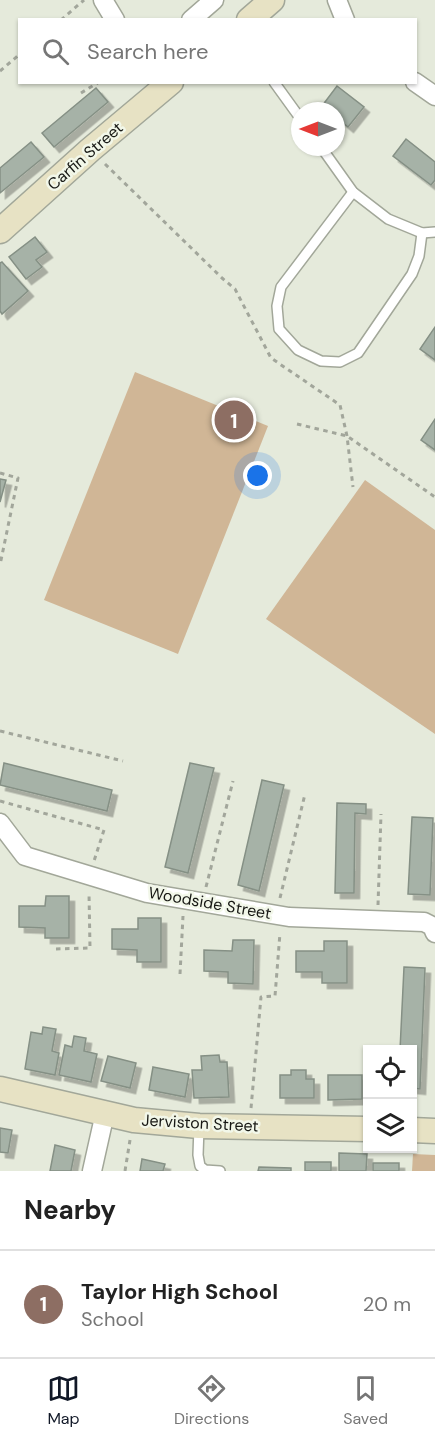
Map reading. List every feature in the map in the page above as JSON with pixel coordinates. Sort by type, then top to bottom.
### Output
[{"type":"main road","points":[[251,18],[272,0]]},
{"type":"main road","name":"Carfin Street","points":[[0,231],[160,86]]},
{"type":"main road","name":"Jerviston Street","points":[[0,1089],[134,1120],[199,1126],[363,1129]]},
{"type":"main road","points":[[417,1130],[435,1131]]},
{"type":"street","points":[[103,0],[114,18]]},
{"type":"street","points":[[193,18],[214,0]]},
{"type":"street","points":[[417,83],[435,96]]},
{"type":"street","name":"Woodside Street","points":[[0,823],[26,856],[147,893],[289,917],[424,922],[434,928]]},
{"type":"street","points":[[92,1171],[105,1113]]},
{"type":"lane","points":[[275,84],[291,106]]},
{"type":"lane","points":[[327,156],[353,192],[388,219],[422,233],[435,232]]},
{"type":"lane","points":[[353,192],[281,287],[277,306],[279,329],[298,350],[321,362],[340,362],[358,353],[412,274],[419,256],[422,233]]},
{"type":"lane","points":[[199,1126],[200,1166],[206,1170],[220,1171]]},
{"type":"path","points":[[63,18],[84,0]]},
{"type":"path","points":[[0,71],[18,56]]},
{"type":"path","points":[[81,93],[96,84]]},
{"type":"path","points":[[90,150],[235,289],[271,358],[340,405],[347,436],[353,487]]},
{"type":"path","points":[[297,424],[347,436],[435,497]]},
{"type":"path","points":[[0,473],[18,478],[0,565]]},
{"type":"path","points":[[0,731],[123,761]]},
{"type":"path","points":[[180,974],[193,901],[233,781]]},
{"type":"path","points":[[249,1126],[261,997],[275,996],[280,930],[276,915],[305,794]]},
{"type":"path","points":[[377,920],[381,814]]},
{"type":"path","points":[[125,1171],[134,1120]]},
{"type":"shaded area","points":[[135,372],[268,426],[178,654],[44,600]]},
{"type":"shaded area","points":[[365,480],[435,530],[435,734],[266,619]]},
{"type":"shaded area","points":[[413,1154],[435,1155],[435,1171],[412,1171]]},
{"type":"building","points":[[337,86],[364,107],[348,127],[345,124],[345,102],[325,102]]},
{"type":"building","points":[[96,88],[108,102],[54,147],[42,133]]},
{"type":"building","points":[[406,139],[435,162],[435,180],[431,185],[393,156]]},
{"type":"building","points":[[31,142],[44,157],[0,193],[0,168]]},
{"type":"building","points":[[35,237],[47,252],[36,260],[42,267],[26,279],[9,257]]},
{"type":"building","points":[[2,262],[28,291],[2,314],[0,311],[0,263]]},
{"type":"building","points":[[435,327],[435,360],[420,349]]},
{"type":"building","points":[[435,419],[435,450],[421,440]]},
{"type":"building","points":[[0,479],[6,480],[0,502]]},
{"type":"building","points":[[4,763],[112,790],[107,811],[0,785]]},
{"type":"building","points":[[190,763],[214,768],[188,873],[165,867]]},
{"type":"building","points":[[262,780],[284,785],[259,891],[238,885]]},
{"type":"building","points":[[337,803],[366,804],[366,814],[355,813],[354,893],[335,893]]},
{"type":"building","points":[[412,817],[433,818],[430,895],[408,894]]},
{"type":"building","points":[[46,896],[69,896],[69,938],[45,938],[45,928],[19,927],[19,906],[45,906]]},
{"type":"building","points":[[138,918],[161,918],[161,962],[137,962],[137,950],[112,949],[112,929],[138,929]]},
{"type":"building","points":[[233,940],[254,940],[253,984],[228,983],[228,972],[204,971],[204,950],[232,951]]},
{"type":"building","points":[[324,941],[347,941],[347,983],[322,983],[322,972],[296,972],[296,951],[324,951]]},
{"type":"building","points":[[404,967],[425,968],[420,1089],[417,1089],[417,1045],[400,1045]]},
{"type":"building","points":[[43,1027],[56,1029],[52,1051],[59,1053],[55,1075],[25,1069],[31,1032],[42,1034]]},
{"type":"building","points":[[74,1036],[86,1038],[84,1051],[97,1054],[91,1082],[59,1075],[65,1045],[72,1047]]},
{"type":"building","points":[[219,1055],[220,1062],[227,1062],[229,1097],[194,1098],[192,1070],[202,1070],[201,1056]]},
{"type":"building","points":[[108,1056],[136,1063],[130,1088],[101,1081]]},
{"type":"building","points":[[153,1067],[189,1074],[185,1097],[149,1090]]},
{"type":"building","points":[[291,1070],[306,1070],[306,1079],[314,1079],[314,1098],[280,1098],[280,1075],[291,1075]]},
{"type":"building","points":[[328,1075],[362,1075],[362,1099],[328,1100]]},
{"type":"building","points":[[0,1128],[12,1130],[8,1153],[0,1152]]},
{"type":"building","points":[[55,1145],[75,1150],[71,1171],[50,1171]]},
{"type":"building","points":[[339,1153],[367,1154],[366,1171],[339,1171]]},
{"type":"building","points":[[142,1159],[165,1164],[163,1171],[140,1171]]},
{"type":"building","points":[[305,1162],[331,1162],[331,1171],[305,1171]]},
{"type":"building","points":[[373,1163],[399,1163],[399,1171],[373,1171]]},
{"type":"building","points":[[259,1167],[291,1168],[291,1171],[258,1171]]},
{"type":"place","name":"Taylor High School","points":[[234,420]]}]
